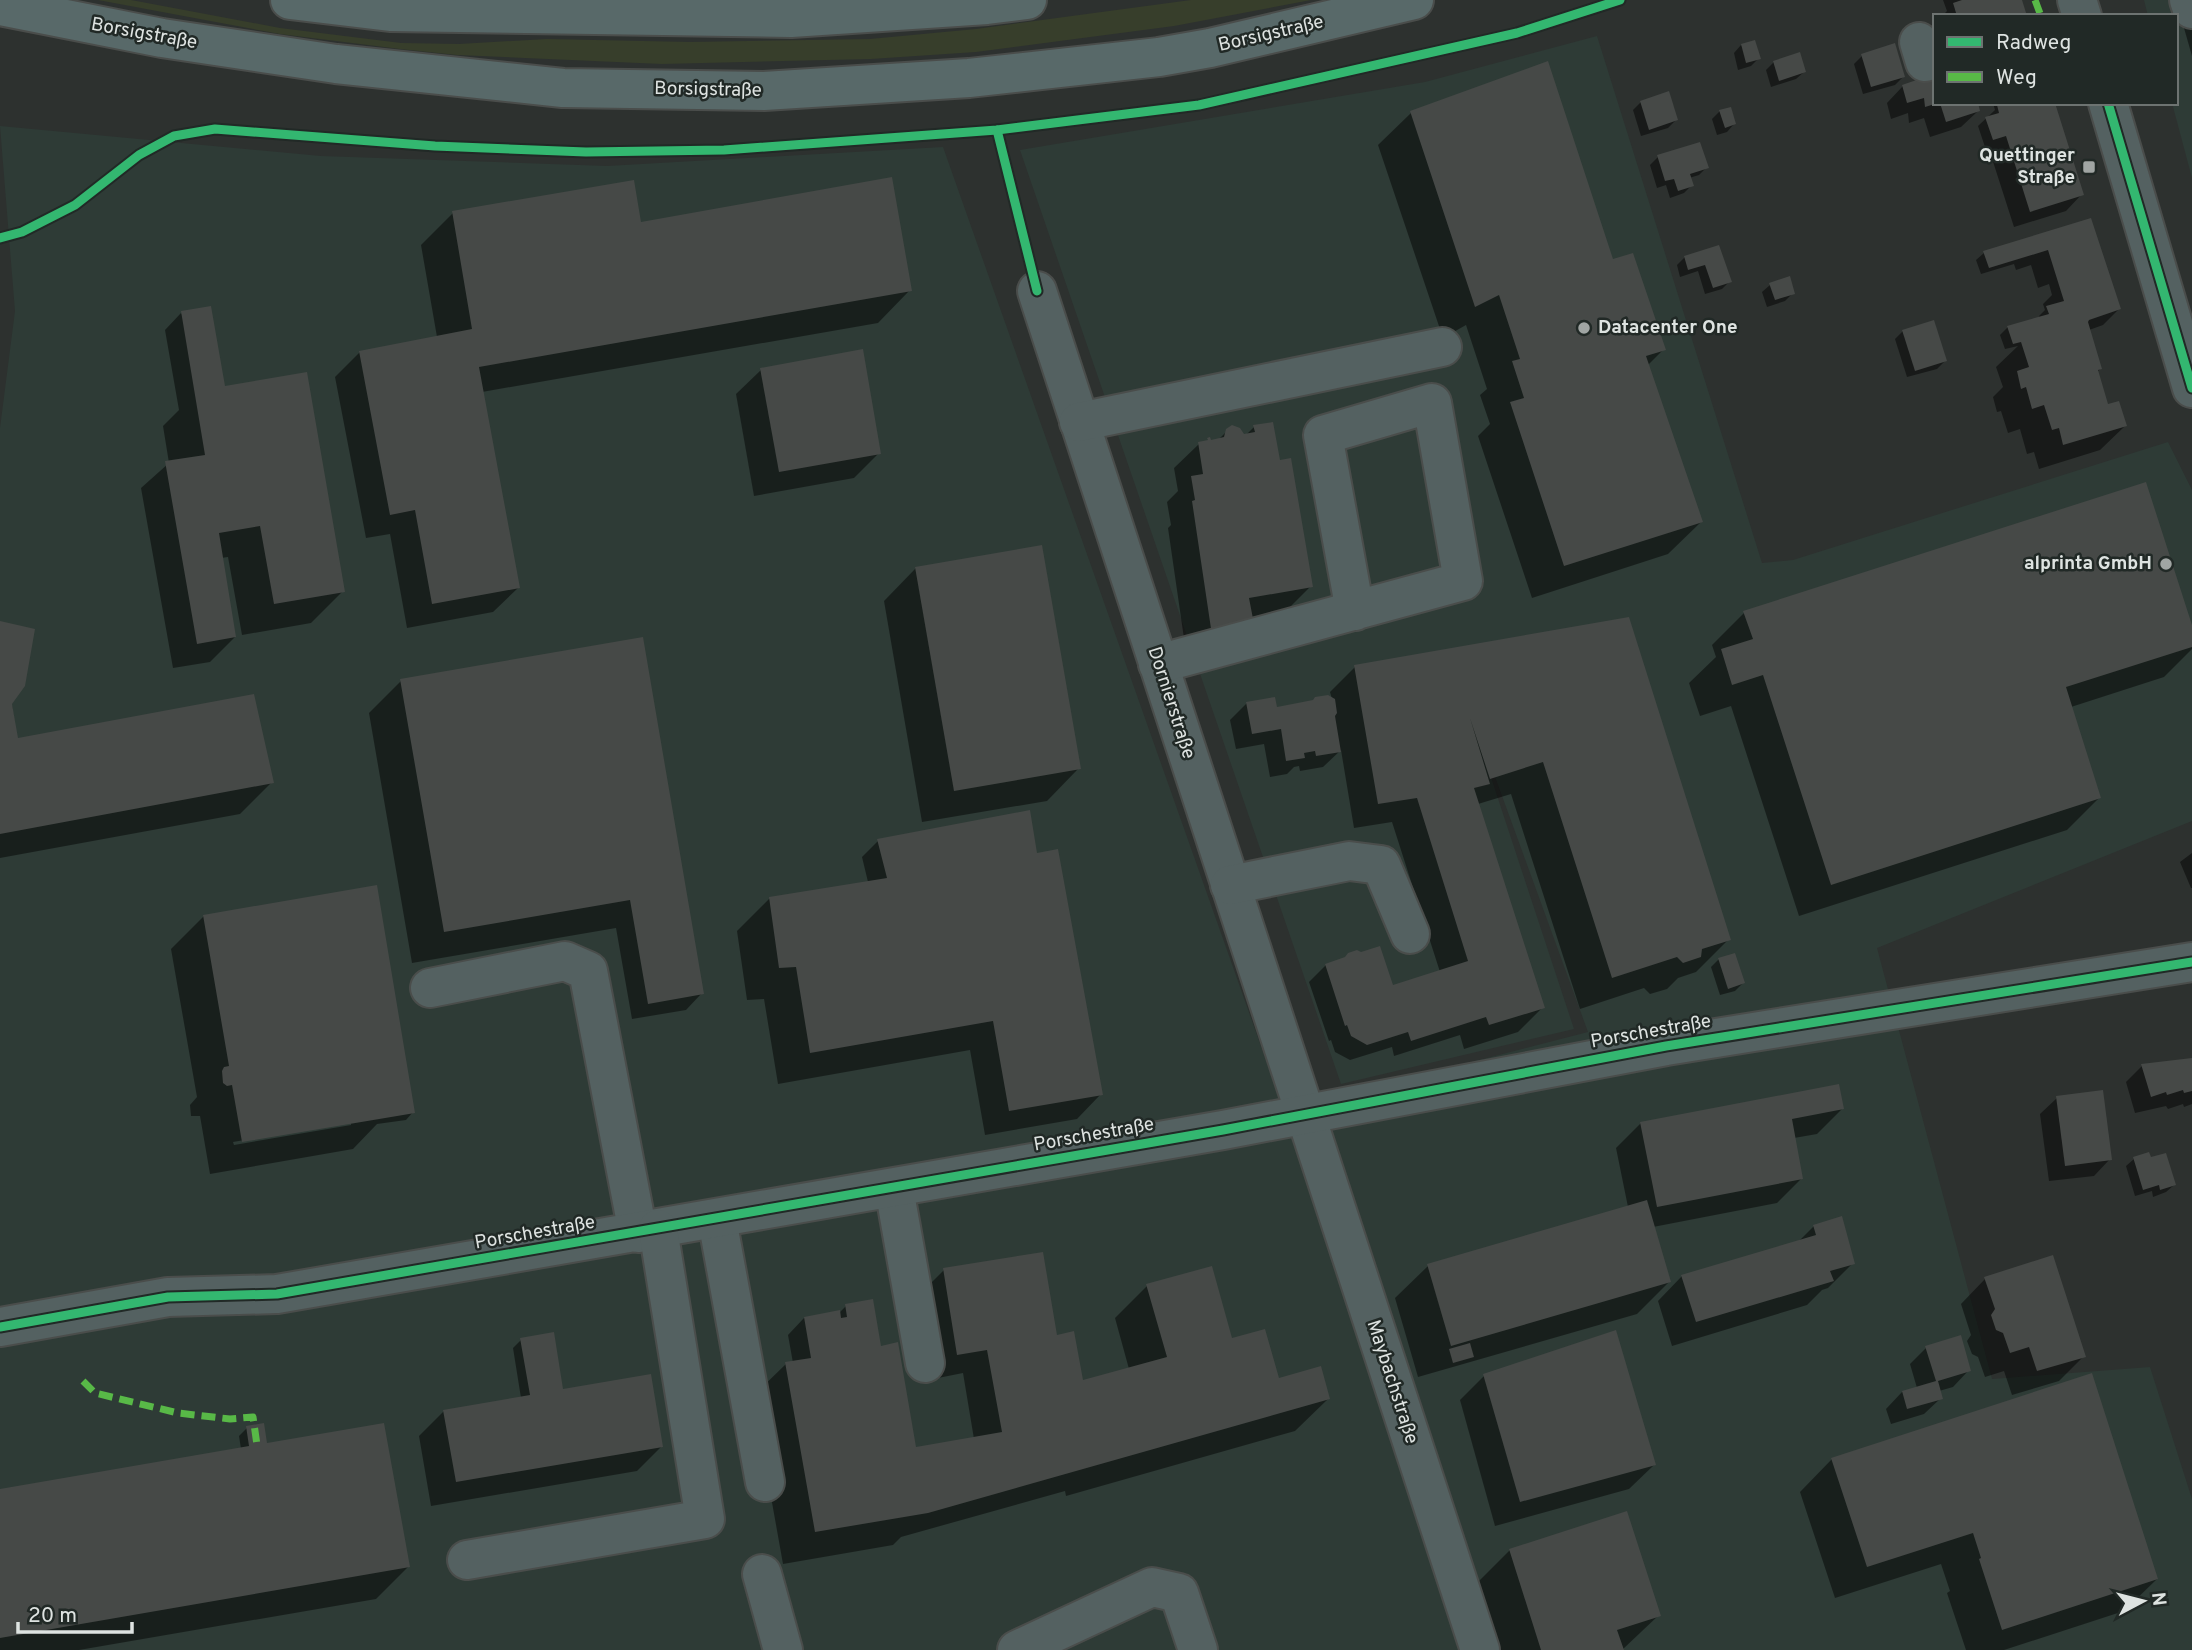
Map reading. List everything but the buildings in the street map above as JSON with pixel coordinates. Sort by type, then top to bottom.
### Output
[{"type":"main road","points":[[290,0],[390,12],[791,18],[1027,0]]},
{"type":"main road","name":"Borsigstraße","points":[[0,6],[162,38],[335,64],[563,88],[764,91],[969,78],[1158,57],[1210,48],[1414,0]]},
{"type":"street","points":[[2189,0],[2192,9]]},
{"type":"street","points":[[2109,105],[2179,298],[2192,388]]},
{"type":"street","name":"Dornierstraße","points":[[1037,291],[1304,1115]]},
{"type":"street","points":[[1079,422],[1442,347]]},
{"type":"street","points":[[1158,664],[1355,611],[1463,581],[1432,403],[1323,435],[1355,611]]},
{"type":"street","points":[[1230,885],[1349,861],[1381,865],[1410,934]]},
{"type":"street","points":[[430,988],[565,961],[588,971],[648,1231],[705,1519],[467,1560]]},
{"type":"street","name":"Porschestraße","points":[[0,1327],[168,1297],[277,1294],[1304,1115],[1665,1046],[2192,962]]},
{"type":"street","name":"Maybachstraße","points":[[1304,1115],[1480,1650]]},
{"type":"street","points":[[894,1188],[925,1363]]},
{"type":"street","points":[[717,1219],[765,1482]]},
{"type":"street","points":[[762,1574],[783,1650]]},
{"type":"street","points":[[1017,1650],[1152,1587],[1179,1593],[1198,1650]]},
{"type":"shaded area","points":[[2144,0],[2192,0],[2192,178],[2173,105],[2178,105],[2178,14],[2148,14]]},
{"type":"shaded area","points":[[1597,36],[1762,563],[1793,560],[2168,442],[2192,490],[2192,821],[1877,948],[1992,1379],[2150,1367],[2192,1499],[2192,1650],[0,1650],[0,428],[15,311],[0,126],[321,156],[607,166],[943,147],[1280,1100],[1340,1096],[1588,1032],[1450,653],[1574,1029],[1341,1084],[1020,150],[1425,82]]},
{"type":"green space","points":[[98,0],[131,0],[280,28],[401,43],[459,44],[547,39],[690,42],[870,39],[976,29],[1191,0],[1311,0],[1174,26],[976,52],[871,59],[662,64],[457,55],[400,49],[280,34]]},
{"type":"marked path","points":[[2035,0],[2040,14]]},
{"type":"marked path","points":[[83,1381],[95,1393],[178,1413],[230,1419],[253,1417],[257,1445]]},
{"type":"cycle path","points":[[0,238],[22,232],[75,205],[139,155],[174,136],[215,129],[435,146],[586,152],[724,150],[997,130],[1199,105],[1517,33],[1620,0]]},
{"type":"cycle path","points":[[2109,105],[2192,388]]},
{"type":"cycle path","points":[[997,130],[1037,291]]},
{"type":"cycle path","points":[[0,1327],[168,1297],[277,1294],[1223,1130],[1666,1046],[2192,962]]},
{"type":"place","name":"Quettinger Straße","points":[[2089,167]]},
{"type":"place","name":"Datacenter One","points":[[1584,328]]},
{"type":"place","name":"alprinta GmbH","points":[[2166,564]]}]
